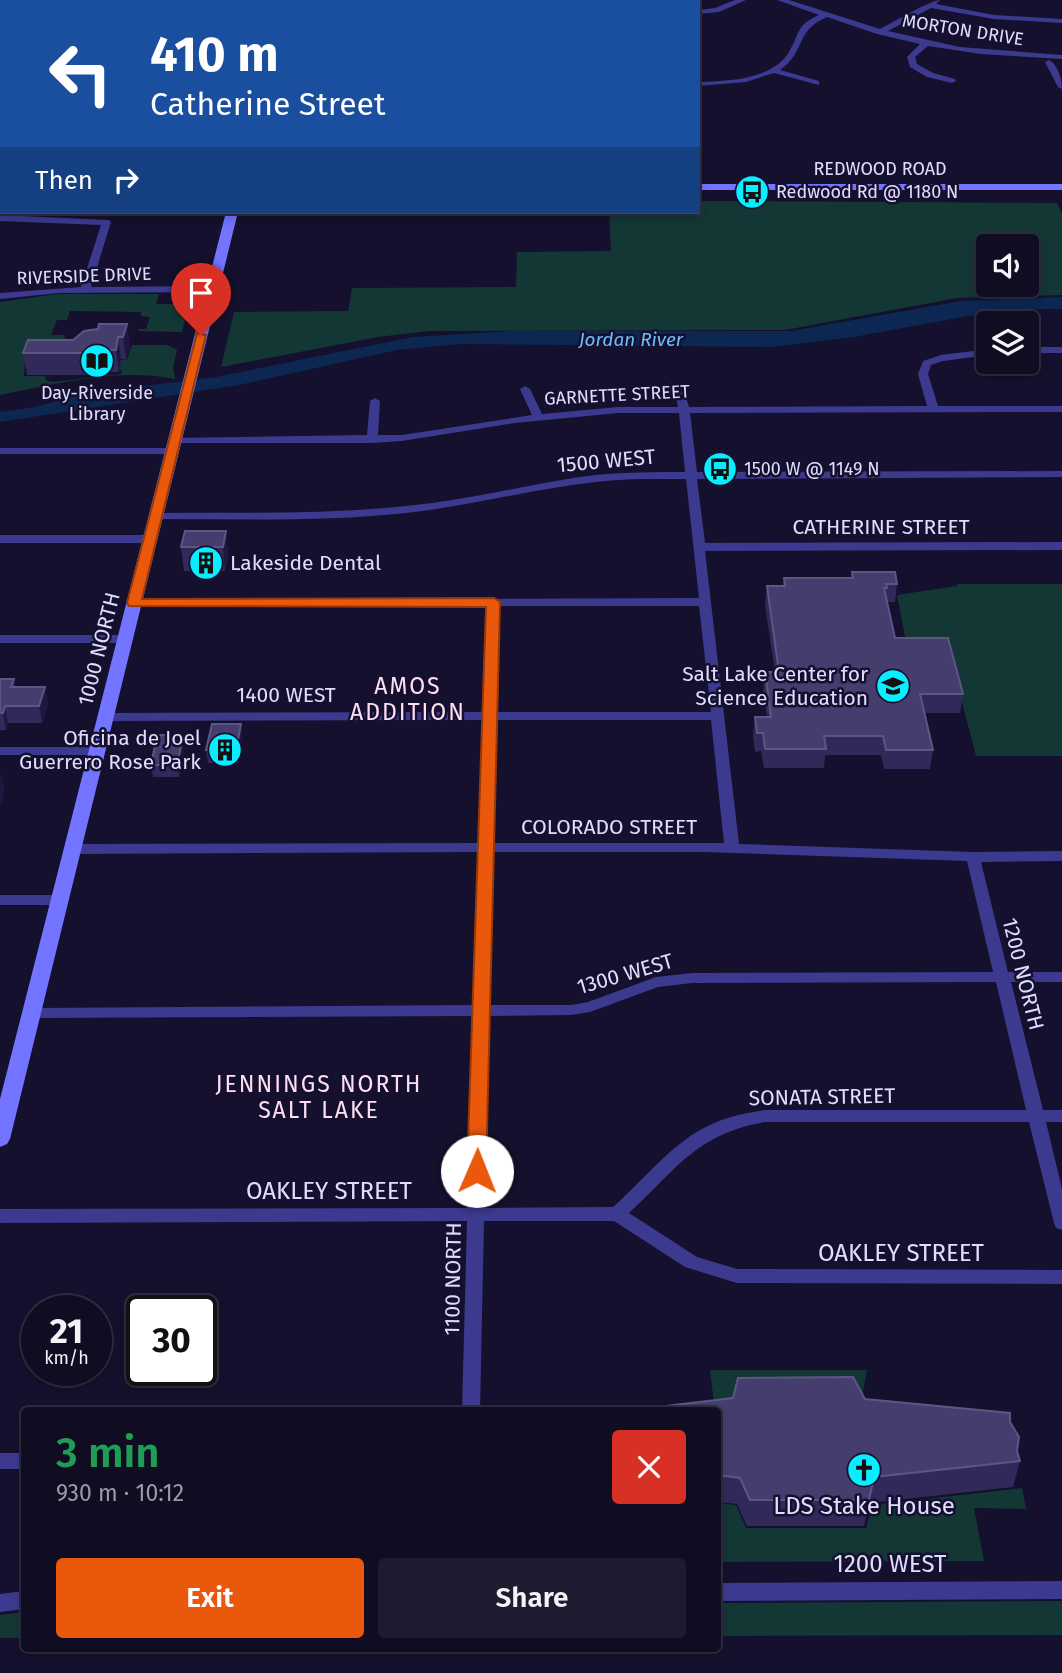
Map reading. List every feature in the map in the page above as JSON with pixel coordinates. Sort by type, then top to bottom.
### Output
[{"type":"street","points":[[700,12],[716,10],[742,0]]},
{"type":"street","name":"MORTON DRIVE","points":[[781,0],[798,2],[825,15],[926,43],[983,52],[1062,57]]},
{"type":"street","points":[[880,32],[933,3],[993,17],[1062,21]]},
{"type":"street","points":[[700,84],[737,80],[772,70],[789,58],[803,26],[825,15]]},
{"type":"street","points":[[926,43],[912,57],[913,65],[930,75],[952,81]]},
{"type":"street","points":[[1049,62],[1061,84]]},
{"type":"street","points":[[772,70],[816,83]]},
{"type":"street","name":"REDWOOD ROAD","points":[[700,187],[1062,187]]},
{"type":"street","name":"1000 NORTH","points":[[0,1139],[8,1074],[32,1013],[231,214]]},
{"type":"street","points":[[0,218],[106,222],[85,289]]},
{"type":"street","name":"RIVERSIDE DRIVE","points":[[0,296],[85,289],[212,289]]},
{"type":"street","points":[[1039,350],[1062,350]]},
{"type":"street","points":[[933,409],[923,374],[927,363],[941,358],[976,354]]},
{"type":"street","points":[[670,386],[681,396],[684,409],[732,848]]},
{"type":"street","points":[[525,389],[538,417]]},
{"type":"street","points":[[372,440],[375,401]]},
{"type":"street","name":"GARNETTE STREET","points":[[0,451],[418,437],[538,417],[595,411],[1062,409]]},
{"type":"street","name":"1500 WEST","points":[[156,516],[381,513],[457,503],[581,480],[691,475],[1062,474]]},
{"type":"street","points":[[0,539],[150,539]]},
{"type":"street","name":"CATHERINE STREET","points":[[699,547],[1062,546]]},
{"type":"street","name":"1100 NORTH","points":[[471,1407],[480,1011],[494,602]]},
{"type":"street","points":[[134,603],[705,602]]},
{"type":"street","points":[[0,639],[125,639]]},
{"type":"street","name":"1400 WEST","points":[[106,717],[718,716]]},
{"type":"street","points":[[0,751],[97,751]]},
{"type":"street","name":"COLORADO STREET","points":[[72,849],[732,848],[973,856],[1062,856]]},
{"type":"street","name":"1200 NORTH","points":[[973,856],[1062,1223]]},
{"type":"street","points":[[0,900],[60,900]]},
{"type":"street","name":"1300 WEST","points":[[32,1013],[584,1009],[656,982],[692,978],[1062,977]]},
{"type":"street","name":"SONATA STREET","points":[[617,1214],[695,1140],[715,1128],[739,1120],[765,1116],[1062,1116]]},
{"type":"street","name":"OAKLEY STREET","points":[[0,1216],[617,1214],[691,1262],[737,1276],[1062,1277]]},
{"type":"street","points":[[0,1461],[21,1461]]},
{"type":"street","name":"1200 WEST","points":[[721,1592],[1062,1590]]},
{"type":"street","points":[[0,1603],[21,1600]]},
{"type":"green space","points":[[700,201],[1057,203],[1062,213],[1062,295],[1039,296],[1039,234],[976,234],[976,297],[992,297],[957,298],[785,330],[430,331],[378,337],[221,367],[234,312],[348,311],[352,288],[516,287],[517,252],[611,251],[609,214],[700,214]]},
{"type":"green space","points":[[57,294],[159,294],[156,304],[189,304],[182,332],[139,331],[138,329],[146,329],[150,317],[141,316],[141,312],[70,311],[67,320],[57,320],[51,335],[64,335],[66,342],[25,361],[24,376],[45,376],[46,380],[52,382],[121,374],[122,371],[118,367],[120,360],[127,359],[132,345],[167,345],[177,350],[173,368],[175,379],[131,375],[87,378],[0,395],[0,302]]},
{"type":"green space","points":[[957,584],[1062,584],[1062,756],[976,756],[950,656],[908,652],[897,595]]},
{"type":"green space","points":[[710,1370],[867,1370],[861,1402],[714,1403]]},
{"type":"green space","points":[[1022,1488],[1026,1509],[974,1508],[984,1561],[721,1562],[721,1503],[736,1505],[746,1528],[866,1528],[872,1505]]},
{"type":"green space","points":[[1062,1601],[1062,1635],[721,1636],[721,1603]]},
{"type":"green space","points":[[21,1612],[21,1638],[0,1638],[0,1615]]},
{"type":"water","name":"Jordan River","points":[[1062,297],[1062,309],[976,311],[976,315],[854,337],[773,347],[461,344],[397,350],[239,385],[0,422],[0,412],[36,407],[80,394],[216,377],[413,337],[511,331],[791,331],[961,301]]},
{"type":"building","points":[[99,324],[127,324],[123,337],[118,337],[116,350],[23,353],[28,340],[73,340],[84,331],[98,329]]},
{"type":"building","points":[[185,531],[226,531],[223,547],[181,547]]},
{"type":"building","name":"Salt Lake Center for Science Education","points":[[852,572],[895,572],[897,584],[886,584],[887,588],[884,588],[895,638],[948,638],[963,694],[920,694],[933,750],[886,750],[883,736],[824,736],[826,749],[765,749],[763,733],[757,733],[755,717],[771,717],[765,672],[779,672],[767,586],[785,586],[784,578],[853,578]]},
{"type":"building","points":[[0,679],[14,679],[11,687],[45,687],[39,706],[5,706],[3,713],[0,713]]},
{"type":"building","points":[[212,724],[241,724],[236,750],[206,750]]},
{"type":"building","points":[[157,735],[175,735],[174,741],[182,741],[177,765],[151,765]]},
{"type":"building","name":"LDS Stake House","points":[[853,1377],[865,1399],[1010,1413],[1010,1422],[1019,1437],[1017,1451],[1020,1461],[874,1477],[869,1500],[750,1500],[740,1478],[721,1475],[721,1407],[658,1407],[733,1398],[738,1378]]},
{"type":"place","name":"Redwood Rd @ 1180 N","points":[[752,192]]},
{"type":"place","name":"Day-Riverside Library","points":[[97,361]]},
{"type":"place","name":"1500 W @ 1149 N","points":[[720,469]]},
{"type":"place","name":"Lakeside Dental","points":[[206,563]]},
{"type":"place","name":"Salt Lake Center for Science Education","points":[[893,686]]},
{"type":"place","name":"Oficina de Joel Guerrero Rose Park","points":[[225,750]]},
{"type":"place","name":"LDS Stake House","points":[[864,1470]]},
{"type":"district","name":"AMOS ADDITION","points":[[408,699]]},
{"type":"district","name":"JENNINGS NORTH SALT LAKE","points":[[319,1097]]},
{"type":"route","points":[[201,335],[134,603],[494,602],[488,836],[484,858],[477,1171]]}]
